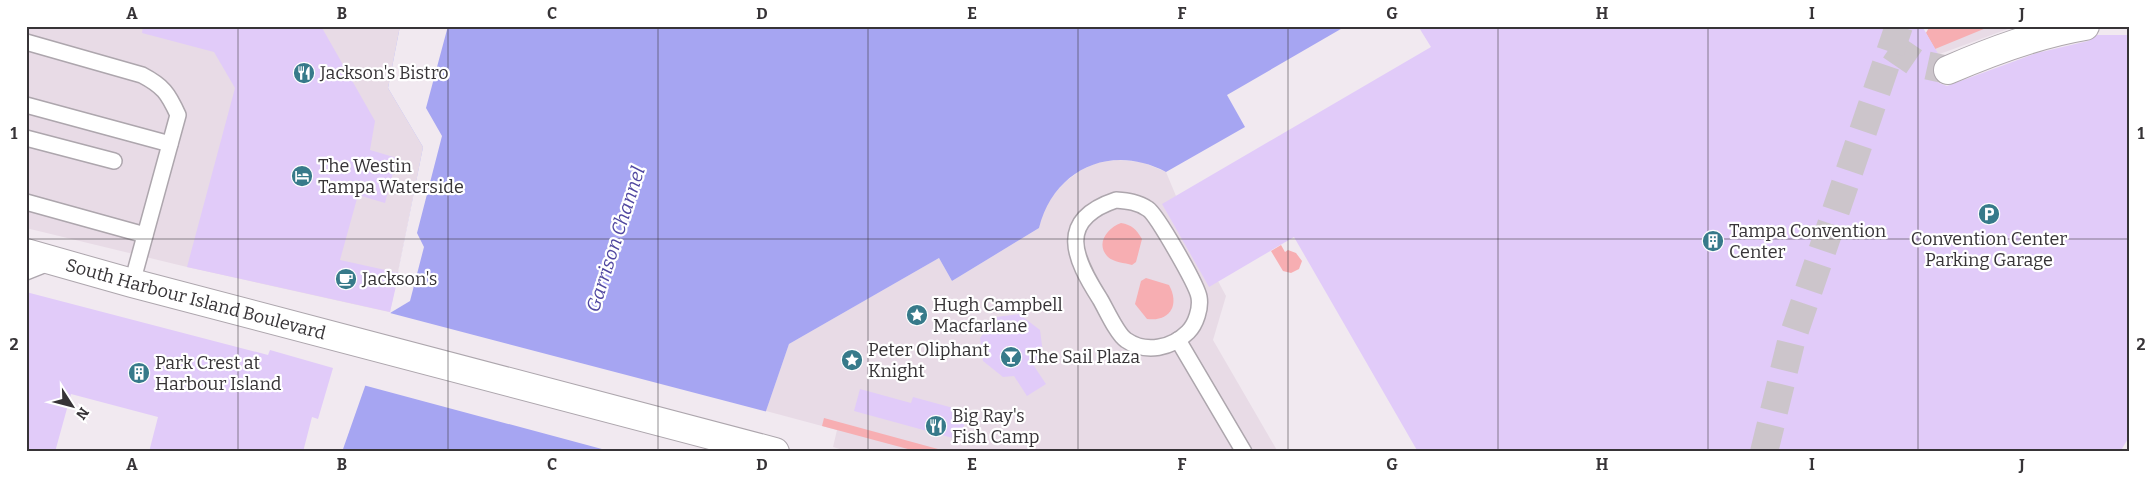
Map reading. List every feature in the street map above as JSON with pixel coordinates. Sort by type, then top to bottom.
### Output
[{"type":"street","points":[[1948,70],[2011,45],[2085,26]]},
{"type":"street","name":"South Harbour Island Boulevard","points":[[26,253],[132,283],[775,452]]},
{"type":"lane","points":[[26,42],[142,75],[159,84],[170,98],[178,115],[132,283]]},
{"type":"lane","points":[[26,105],[170,144]]},
{"type":"lane","points":[[26,138],[114,161]]},
{"type":"lane","points":[[1116,200],[1133,201],[1149,209],[1161,223],[1199,296],[1198,315],[1190,331],[1178,340],[1159,348],[1141,347],[1125,339],[1081,269],[1075,252],[1077,234],[1084,218],[1098,206],[1116,200]]},
{"type":"lane","points":[[26,202],[145,235]]},
{"type":"lane","points":[[26,272],[54,261]]},
{"type":"lane","points":[[1178,340],[1244,452]]},
{"type":"shaded area","points":[[26,26],[400,26],[388,88],[423,147],[395,288],[416,318],[187,267],[26,228]]},
{"type":"shaded area","points":[[1930,26],[2016,26],[1937,55],[1926,33]]},
{"type":"shaded area","points":[[1930,26],[1991,26],[1935,49],[1926,33]]},
{"type":"shaded area","points":[[1118,160],[1142,162],[1166,172],[1176,196],[1163,205],[1209,286],[1218,281],[1226,296],[1213,340],[1278,452],[850,452],[833,447],[837,430],[766,411],[789,344],[939,258],[952,281],[1039,228],[1043,212],[1052,196],[1065,182],[1081,170],[1099,162]]},
{"type":"shaded area","points":[[1121,223],[1133,228],[1142,239],[1136,262],[1132,265],[1110,259],[1104,252],[1104,237],[1111,229]]},
{"type":"shaded area","points":[[1281,245],[1285,252],[1288,250],[1296,253],[1302,261],[1299,269],[1291,273],[1283,271],[1271,251]]},
{"type":"shaded area","points":[[1146,278],[1169,285],[1172,292],[1173,305],[1171,311],[1162,318],[1147,319],[1135,304],[1141,281]]},
{"type":"shaded area","points":[[824,418],[949,452],[919,452],[822,426]]},
{"type":"water","name":"Garrison Channel","points":[[400,26],[1346,26],[1227,95],[1245,127],[1166,172],[1145,164],[1125,160],[1106,161],[1088,167],[1071,177],[1057,190],[1047,207],[1039,228],[952,281],[939,258],[789,344],[752,452],[342,452],[390,315],[423,147],[388,88]]},
{"type":"pier","points":[[400,26],[448,26],[426,108],[442,136],[417,233],[424,247],[410,301],[390,313],[768,412],[755,452],[613,452],[363,385],[390,312],[423,147],[388,88]]},
{"type":"building","name":"The Westin Tampa Waterside","points":[[143,26],[321,26],[375,121],[370,150],[397,158],[385,203],[358,195],[340,260],[399,273],[390,312],[187,267],[235,88],[214,52],[142,33]]},
{"type":"building","name":"Tampa Convention Center","points":[[1418,26],[1922,26],[1940,57],[1933,68],[1934,77],[1939,83],[1947,86],[2037,53],[2088,41],[2097,35],[2129,35],[2129,437],[2120,452],[1418,452],[1294,237],[1209,287],[1162,204],[1431,47]]},
{"type":"building","name":"Park Crest at Harbour Island","points":[[26,292],[268,355],[270,350],[333,368],[318,419],[312,417],[303,452],[149,452],[158,417],[71,394],[55,452],[26,452]]},
{"type":"building","name":"The Sail Plaza","points":[[1019,314],[1040,330],[1043,353],[1034,366],[1046,384],[1027,396],[1014,376],[1003,377],[983,361],[980,338],[996,317]]},
{"type":"building","name":"Big Ray's Fish Camp","points":[[860,389],[911,403],[913,397],[968,412],[960,440],[854,411]]},
{"type":"tunnel","points":[[1764,452],[1791,342],[1899,26]]},
{"type":"tunnel","points":[[1891,46],[1916,63],[1948,70]]},
{"type":"place","name":"Jackson's Bistro","points":[[304,73]]},
{"type":"place","name":"The Westin Tampa Waterside","points":[[302,176]]},
{"type":"place","name":"Convention Center Parking Garage","points":[[1989,214]]},
{"type":"place","name":"Tampa Convention Center","points":[[1713,241]]},
{"type":"place","name":"Jackson's","points":[[346,279]]},
{"type":"place","name":"Hugh Campbell Macfarlane","points":[[917,315]]},
{"type":"place","name":"The Sail Plaza","points":[[1011,357]]},
{"type":"place","name":"Peter Oliphant Knight","points":[[852,360]]},
{"type":"place","name":"Park Crest at Harbour Island","points":[[139,373]]},
{"type":"place","name":"Big Ray's Fish Camp","points":[[936,426]]}]
